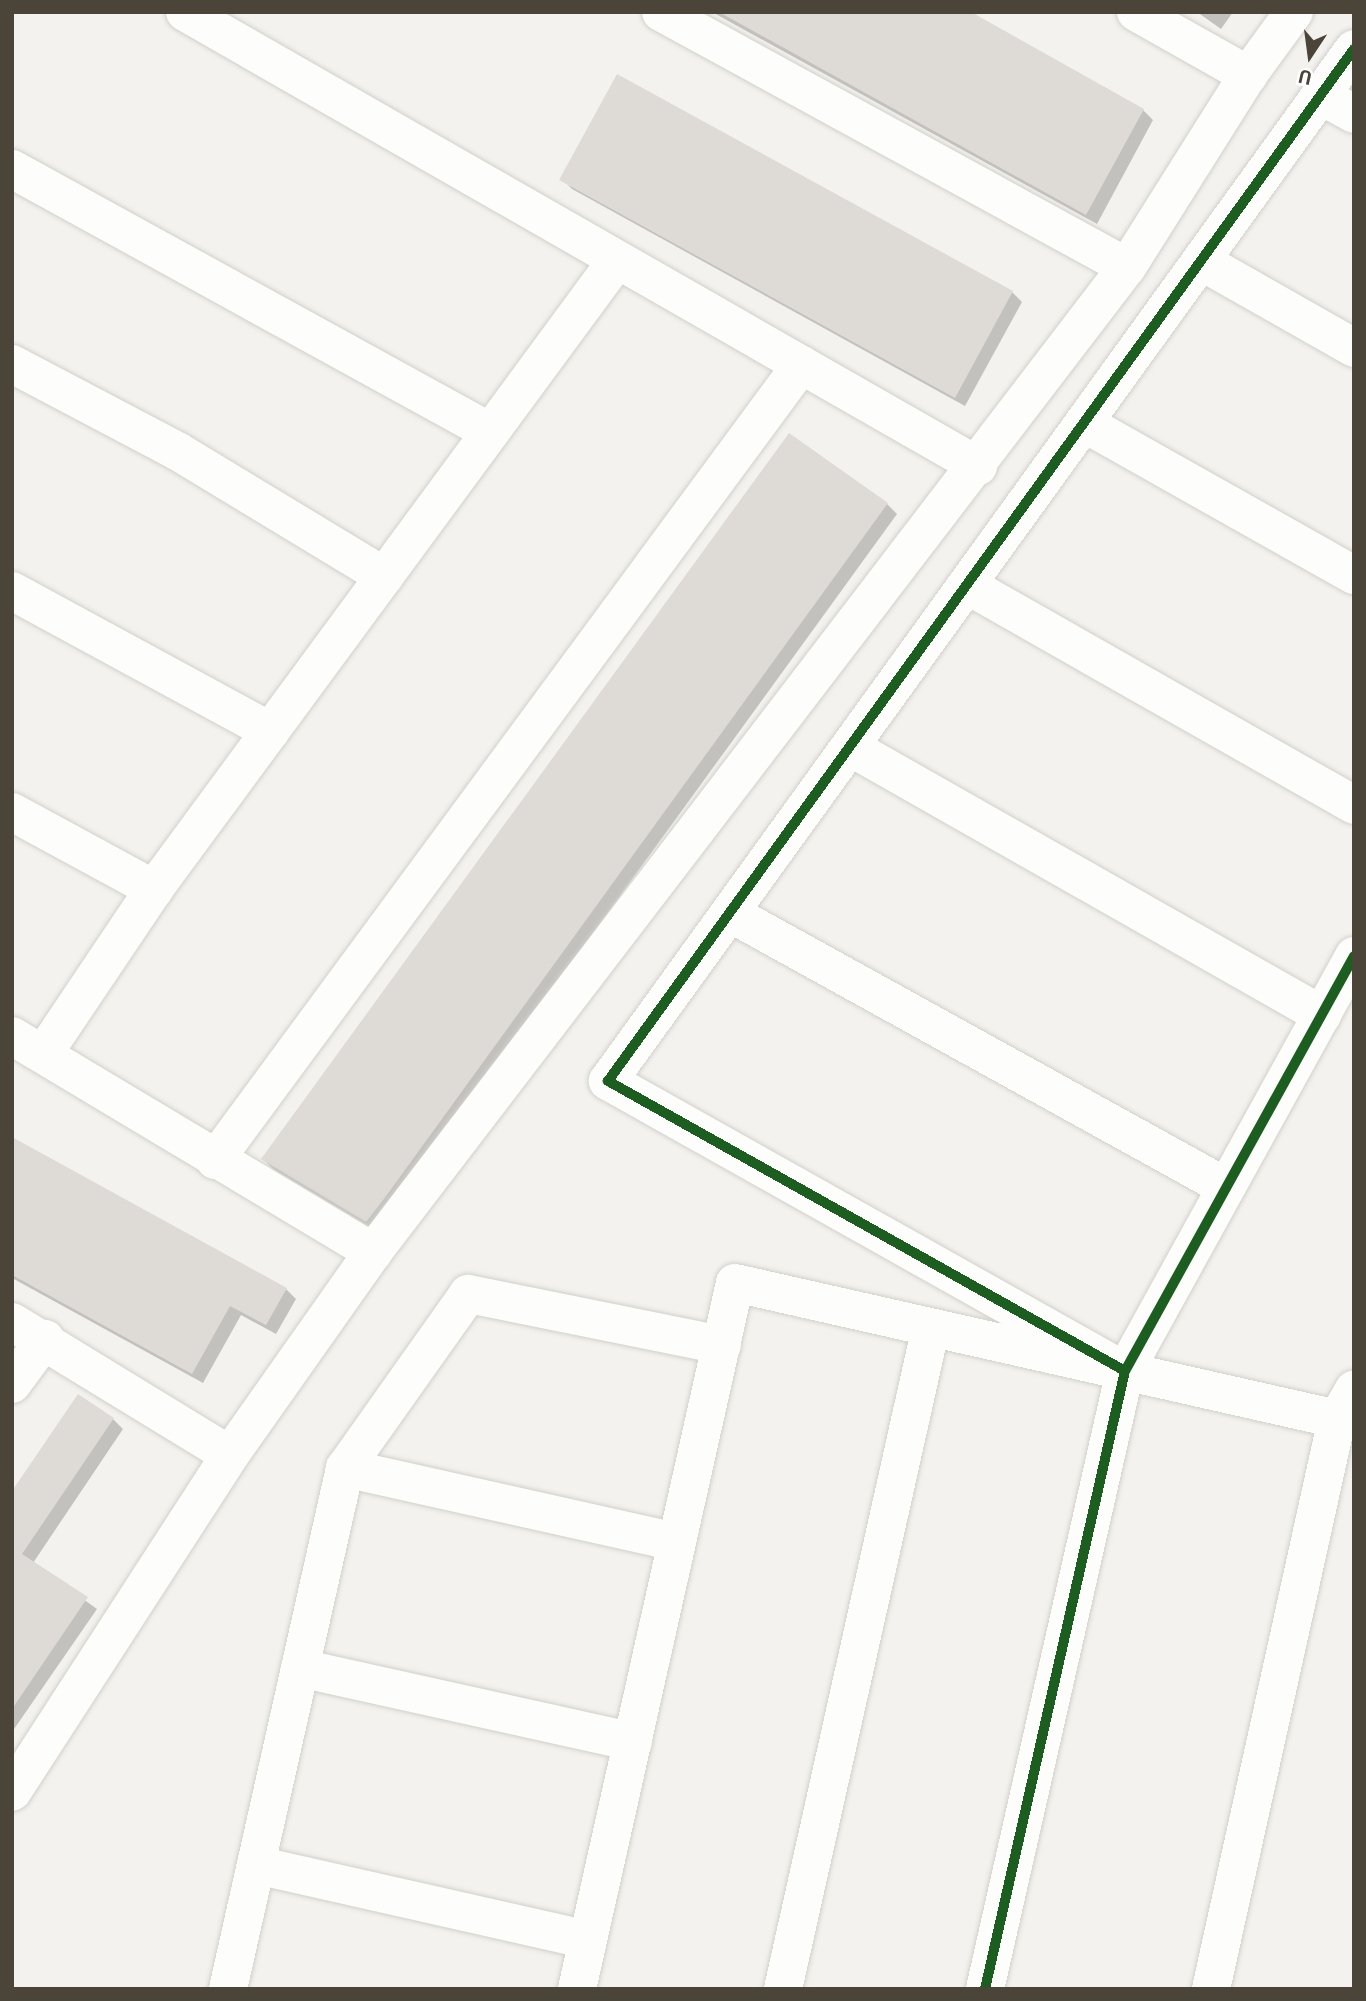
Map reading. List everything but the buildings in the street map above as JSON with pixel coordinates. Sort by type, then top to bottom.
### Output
[{"type":"street","points":[[185,12],[978,466]]},
{"type":"street","points":[[661,12],[1127,267]]},
{"type":"street","points":[[1136,12],[1248,75]]},
{"type":"street","points":[[12,1791],[230,1455],[373,1252],[978,466],[1127,267],[1248,75],[1294,12]]},
{"type":"street","points":[[1125,1371],[608,1081],[1354,49]]},
{"type":"street","points":[[1320,95],[1354,114]]},
{"type":"street","points":[[12,169],[490,432]]},
{"type":"street","points":[[373,1252],[215,1160],[28,1045],[153,889],[617,260]]},
{"type":"street","points":[[1201,261],[1354,348]]},
{"type":"street","points":[[12,363],[179,452],[384,576]]},
{"type":"street","points":[[215,1160],[801,365]]},
{"type":"street","points":[[1084,423],[1354,575]]},
{"type":"street","points":[[967,585],[1354,804]]},
{"type":"street","points":[[12,591],[270,731]]},
{"type":"street","points":[[850,747],[1322,1015]]},
{"type":"street","points":[[12,812],[153,889]]},
{"type":"street","points":[[730,913],[1226,1187]]},
{"type":"street","points":[[985,1989],[1125,1371],[1354,956]]},
{"type":"street","points":[[577,1989],[735,1283],[1125,1371],[1345,1404],[1211,1989]]},
{"type":"street","points":[[228,1989],[345,1468],[468,1294],[722,1345]]},
{"type":"street","points":[[783,1989],[931,1327]]},
{"type":"street","points":[[12,1384],[29,1331],[230,1455]]},
{"type":"street","points":[[345,1468],[677,1542]]},
{"type":"street","points":[[300,1668],[633,1742]]},
{"type":"street","points":[[256,1865],[588,1940]]},
{"type":"cycle path","points":[[1125,1371],[608,1081],[1354,49]]},
{"type":"cycle path","points":[[985,1989],[1125,1371],[1354,956]]}]
